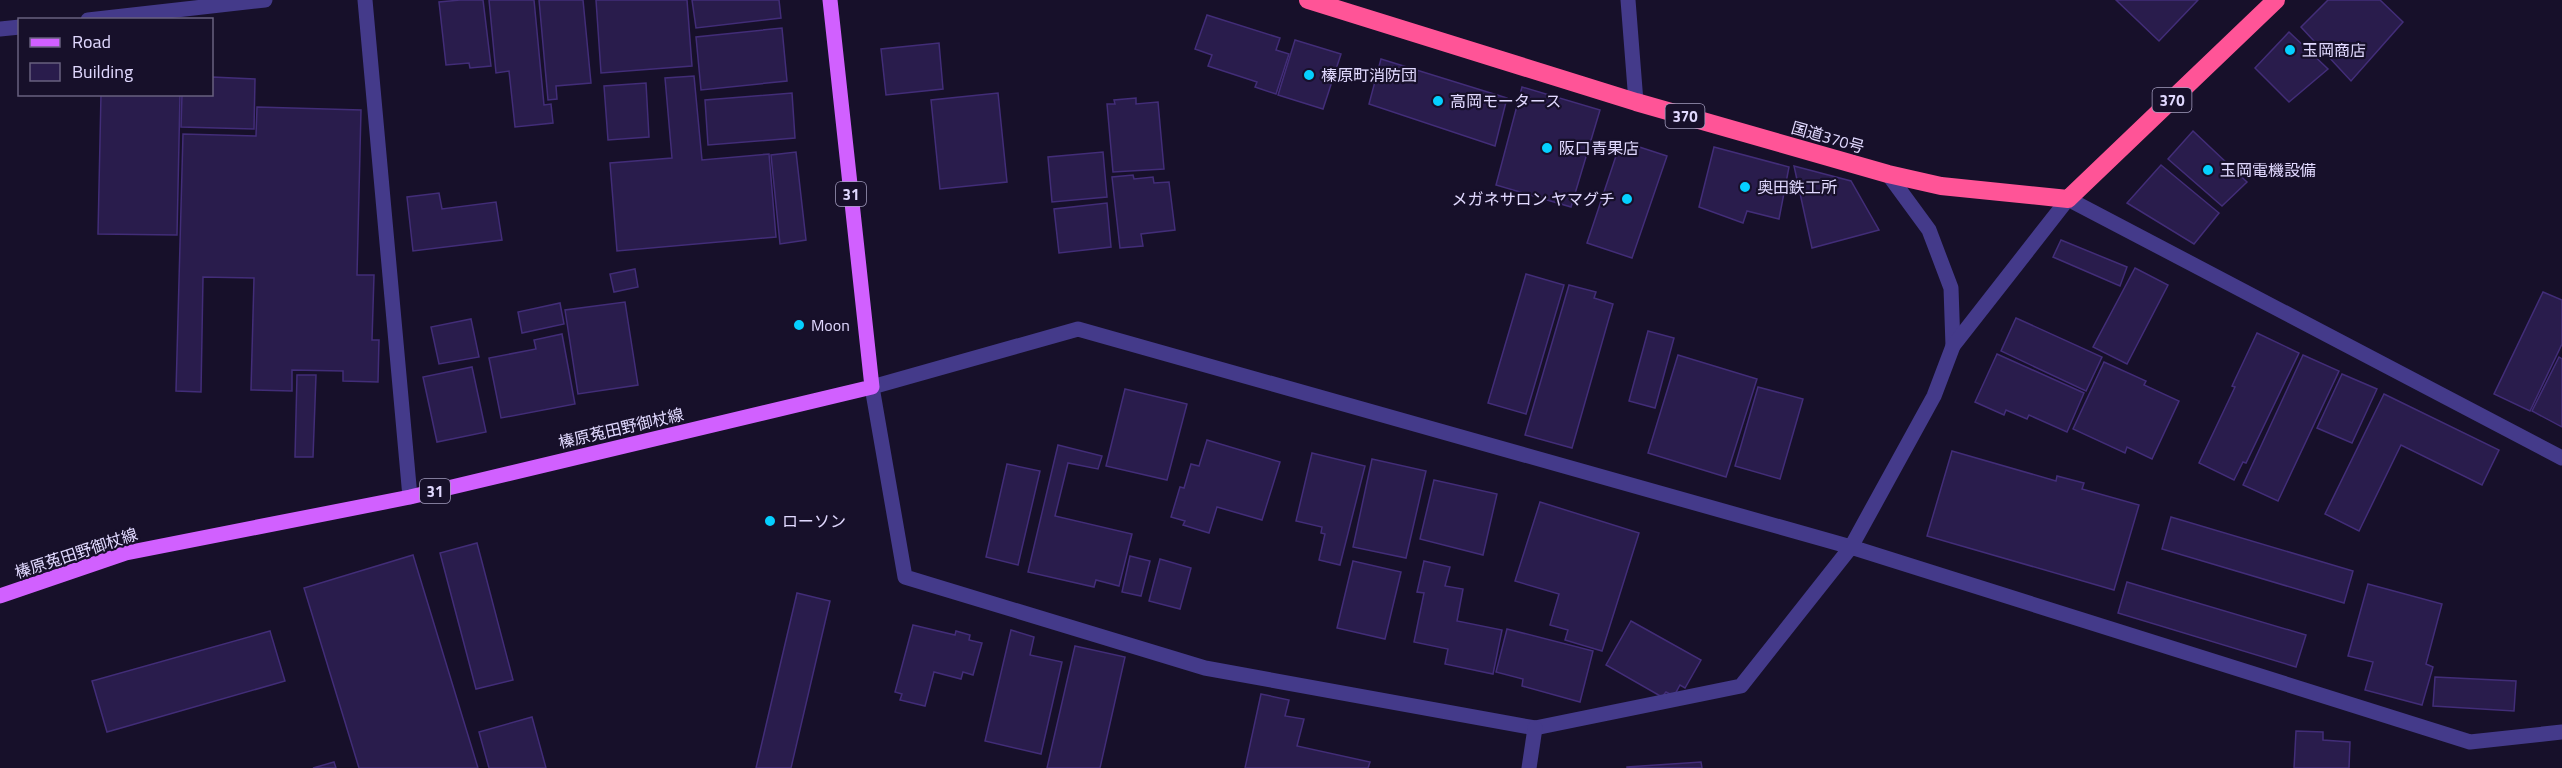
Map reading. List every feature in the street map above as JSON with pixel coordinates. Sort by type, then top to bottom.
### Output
[{"type":"highway","name":"国道370号","points":[[1308,0],[1636,102],[1888,174],[1941,186],[2068,200]]},
{"type":"highway","name":"370","points":[[2068,200],[2276,0]]},
{"type":"main road","name":"31","points":[[830,0],[872,387]]},
{"type":"main road","name":"榛原菟田野御杖線","points":[[0,596],[126,553],[410,496],[872,387]]},
{"type":"street","points":[[106,18],[265,0]]},
{"type":"street","points":[[365,0],[410,496]]},
{"type":"street","points":[[1628,0],[1636,102]]},
{"type":"street","points":[[0,29],[18,27]]},
{"type":"street","points":[[1888,174],[1929,230],[1951,288],[1953,346]]},
{"type":"street","points":[[2562,458],[2068,200],[1953,346],[1934,396],[1851,547],[1741,686],[1535,728],[1205,668],[905,577],[872,387],[1078,329],[1851,547],[2470,742],[2562,732]]},
{"type":"street","points":[[1529,768],[1535,728]]},
{"type":"building","points":[[483,0],[491,66],[470,68],[469,63],[446,65],[439,2]]},
{"type":"building","points":[[489,0],[534,0],[544,105],[551,104],[553,123],[515,127],[509,71],[496,73]]},
{"type":"building","points":[[539,0],[583,0],[591,83],[556,86],[557,99],[548,100]]},
{"type":"building","points":[[596,0],[687,0],[692,66],[601,73]]},
{"type":"building","points":[[692,0],[779,0],[781,18],[696,28]]},
{"type":"building","points":[[2116,0],[2198,0],[2159,41]]},
{"type":"building","points":[[2328,0],[2380,0],[2403,22],[2351,81],[2301,27]]},
{"type":"building","points":[[1207,15],[1280,38],[1276,50],[1289,54],[1276,94],[1255,87],[1257,82],[1208,66],[1212,55],[1195,49]]},
{"type":"building","points":[[782,28],[787,81],[701,90],[696,37]]},
{"type":"building","name":"玉岡商店","points":[[2289,32],[2328,69],[2289,102],[2255,68]]},
{"type":"building","name":"榛原町消防団","points":[[1295,40],[1341,54],[1323,109],[1278,95]]},
{"type":"building","points":[[939,43],[943,89],[886,95],[881,49]]},
{"type":"building","name":"高岡モータース","points":[[1381,59],[1507,98],[1495,146],[1369,104]]},
{"type":"building","points":[[694,76],[702,160],[769,154],[776,237],[617,251],[610,163],[672,158],[665,78]]},
{"type":"building","points":[[213,77],[255,79],[254,129],[181,127],[182,96],[213,96]]},
{"type":"building","points":[[646,83],[649,137],[608,140],[604,86]]},
{"type":"building","name":"阪口青果店","points":[[1522,87],[1600,110],[1571,207],[1496,185]]},
{"type":"building","points":[[792,93],[795,138],[708,145],[705,100]]},
{"type":"building","points":[[998,93],[1007,182],[940,189],[931,100]]},
{"type":"building","points":[[101,96],[180,96],[177,235],[98,234]]},
{"type":"building","points":[[1136,98],[1136,104],[1158,102],[1164,169],[1113,172],[1107,104],[1115,104],[1114,100]]},
{"type":"building","points":[[257,107],[361,110],[357,275],[374,275],[372,340],[379,340],[378,382],[343,381],[343,371],[292,370],[292,391],[251,390],[254,278],[203,277],[201,392],[176,391],[183,134],[256,136]]},
{"type":"building","name":"玉岡電機設備","points":[[2193,131],[2247,182],[2222,206],[2168,159]]},
{"type":"building","name":"メガネサロン ヤマグチ","points":[[1621,141],[1667,156],[1632,258],[1587,243]]},
{"type":"building","name":"奥田鉄工所","points":[[1714,147],[1789,167],[1779,219],[1747,211],[1743,223],[1699,207]]},
{"type":"building","points":[[796,152],[806,240],[780,244],[771,155]]},
{"type":"building","points":[[1103,152],[1107,197],[1052,202],[1048,157]]},
{"type":"building","points":[[2161,165],[2219,213],[2194,244],[2127,203]]},
{"type":"building","points":[[1794,166],[1851,181],[1879,230],[1812,248]]},
{"type":"building","points":[[1133,175],[1134,179],[1153,177],[1154,183],[1169,182],[1175,230],[1141,234],[1143,246],[1120,248],[1112,177]]},
{"type":"building","points":[[439,193],[442,209],[496,202],[502,240],[413,251],[407,197]]},
{"type":"building","points":[[1107,203],[1111,247],[1059,253],[1054,209]]},
{"type":"building","points":[[2061,240],[2127,267],[2120,286],[2053,257]]},
{"type":"building","points":[[2135,268],[2168,285],[2127,364],[2093,347]]},
{"type":"building","points":[[635,269],[638,287],[614,292],[610,274]]},
{"type":"building","points":[[1526,274],[1564,285],[1526,414],[1488,403]]},
{"type":"building","points":[[1569,285],[1596,292],[1594,298],[1613,304],[1572,448],[1525,435]]},
{"type":"building","points":[[2543,292],[2562,300],[2562,344],[2530,411],[2494,394]]},
{"type":"building","points":[[625,302],[638,385],[578,394],[565,310]]},
{"type":"building","points":[[560,303],[564,324],[522,333],[518,312]]},
{"type":"building","points":[[2016,318],[2102,357],[2086,391],[2001,351]]},
{"type":"building","points":[[471,319],[479,357],[439,364],[431,327]]},
{"type":"building","points":[[1648,331],[1674,338],[1655,408],[1629,401]]},
{"type":"building","points":[[2257,333],[2299,353],[2246,463],[2243,462],[2234,480],[2199,463],[2235,387],[2232,386]]},
{"type":"building","points":[[562,334],[575,404],[501,418],[489,358],[536,349],[534,340]]},
{"type":"building","points":[[1997,354],[2084,393],[2067,432],[2029,415],[2027,419],[2006,410],[2004,415],[1975,402]]},
{"type":"building","points":[[1678,355],[1757,379],[1726,477],[1648,453]]},
{"type":"building","points":[[2303,355],[2339,371],[2278,501],[2243,485]]},
{"type":"building","points":[[2559,357],[2562,359],[2562,427],[2532,411]]},
{"type":"building","points":[[2104,362],[2146,381],[2144,385],[2179,401],[2152,459],[2127,447],[2125,453],[2073,429]]},
{"type":"building","points":[[472,367],[486,432],[437,442],[423,377]]},
{"type":"building","points":[[2342,374],[2377,389],[2352,443],[2317,428]]},
{"type":"building","points":[[297,375],[316,375],[313,457],[295,457]]},
{"type":"building","points":[[1758,387],[1803,399],[1780,479],[1735,466]]},
{"type":"building","points":[[1125,389],[1187,404],[1167,480],[1106,466]]},
{"type":"building","points":[[2384,394],[2499,450],[2482,485],[2401,445],[2359,531],[2325,514]]},
{"type":"building","points":[[1207,440],[1280,462],[1262,520],[1217,507],[1209,533],[1183,525],[1185,521],[1171,517],[1180,487],[1184,488],[1191,464],[1199,466]]},
{"type":"building","points":[[1058,445],[1102,456],[1098,469],[1068,463],[1055,516],[1132,534],[1119,586],[1096,580],[1094,587],[1028,572]]},
{"type":"building","points":[[1952,451],[2056,481],[2057,476],[2084,483],[2082,489],[2139,505],[2114,590],[1927,536]]},
{"type":"building","points":[[1312,453],[1365,466],[1340,565],[1319,560],[1325,534],[1321,533],[1322,527],[1296,521]]},
{"type":"building","points":[[1372,459],[1426,471],[1406,558],[1353,547]]},
{"type":"building","points":[[1007,464],[1040,471],[1018,565],[986,557]]},
{"type":"building","points":[[1434,480],[1497,494],[1483,555],[1420,539]]},
{"type":"building","points":[[1540,502],[1639,533],[1602,651],[1565,640],[1568,630],[1550,625],[1559,594],[1515,581]]},
{"type":"building","points":[[2171,517],[2353,571],[2344,603],[2162,549]]},
{"type":"building","points":[[477,543],[513,680],[476,689],[440,553]]},
{"type":"building","points":[[413,555],[478,768],[359,768],[304,588]]},
{"type":"building","points":[[1130,556],[1150,561],[1141,596],[1122,592]]},
{"type":"building","points":[[1160,559],[1191,568],[1180,609],[1149,601]]},
{"type":"building","points":[[1353,561],[1401,572],[1385,639],[1337,628]]},
{"type":"building","points":[[1424,561],[1450,567],[1445,586],[1463,589],[1457,621],[1502,630],[1493,674],[1445,664],[1448,649],[1414,642],[1424,593],[1417,592]]},
{"type":"building","points":[[2127,582],[2306,635],[2296,667],[2118,613]]},
{"type":"building","points":[[2368,584],[2442,604],[2426,664],[2433,667],[2422,705],[2365,690],[2373,662],[2348,656]]},
{"type":"building","points":[[797,593],[830,601],[791,768],[756,768]]},
{"type":"building","points":[[1631,621],[1701,660],[1685,688],[1680,685],[1674,696],[1666,692],[1662,697],[1606,665]]},
{"type":"building","points":[[913,625],[955,635],[956,631],[970,635],[969,640],[982,643],[973,675],[963,672],[961,679],[934,672],[925,706],[900,700],[902,694],[895,692]]},
{"type":"building","points":[[1507,629],[1593,651],[1580,702],[1522,686],[1523,679],[1496,672]]},
{"type":"building","points":[[1011,630],[1034,637],[1030,655],[1062,662],[1041,754],[985,741]]},
{"type":"building","points":[[270,631],[285,681],[107,732],[92,681]]},
{"type":"building","points":[[1075,646],[1125,657],[1100,768],[1047,768]]},
{"type":"building","points":[[2435,677],[2516,681],[2514,711],[2433,706]]},
{"type":"building","points":[[1261,694],[1289,700],[1285,716],[1304,719],[1297,746],[1370,762],[1368,768],[1245,768]]},
{"type":"building","points":[[532,717],[546,768],[489,768],[479,732]]},
{"type":"building","points":[[2296,731],[2323,732],[2323,740],[2350,742],[2349,768],[2294,768]]},
{"type":"building","points":[[334,762],[336,768],[313,768]]},
{"type":"building","points":[[1701,762],[1702,768],[1627,768],[1627,767]]},
{"type":"place","name":"玉岡商店","points":[[2290,50]]},
{"type":"place","name":"榛原町消防団","points":[[1309,75]]},
{"type":"place","name":"高岡モータース","points":[[1438,101]]},
{"type":"place","name":"阪口青果店","points":[[1547,148]]},
{"type":"place","name":"玉岡電機設備","points":[[2208,170]]},
{"type":"place","name":"奥田鉄工所","points":[[1745,187]]},
{"type":"place","name":"メガネサロン ヤマグチ","points":[[1627,199]]},
{"type":"place","name":"Moon","points":[[799,325]]},
{"type":"place","name":"ローソン","points":[[770,521]]}]
